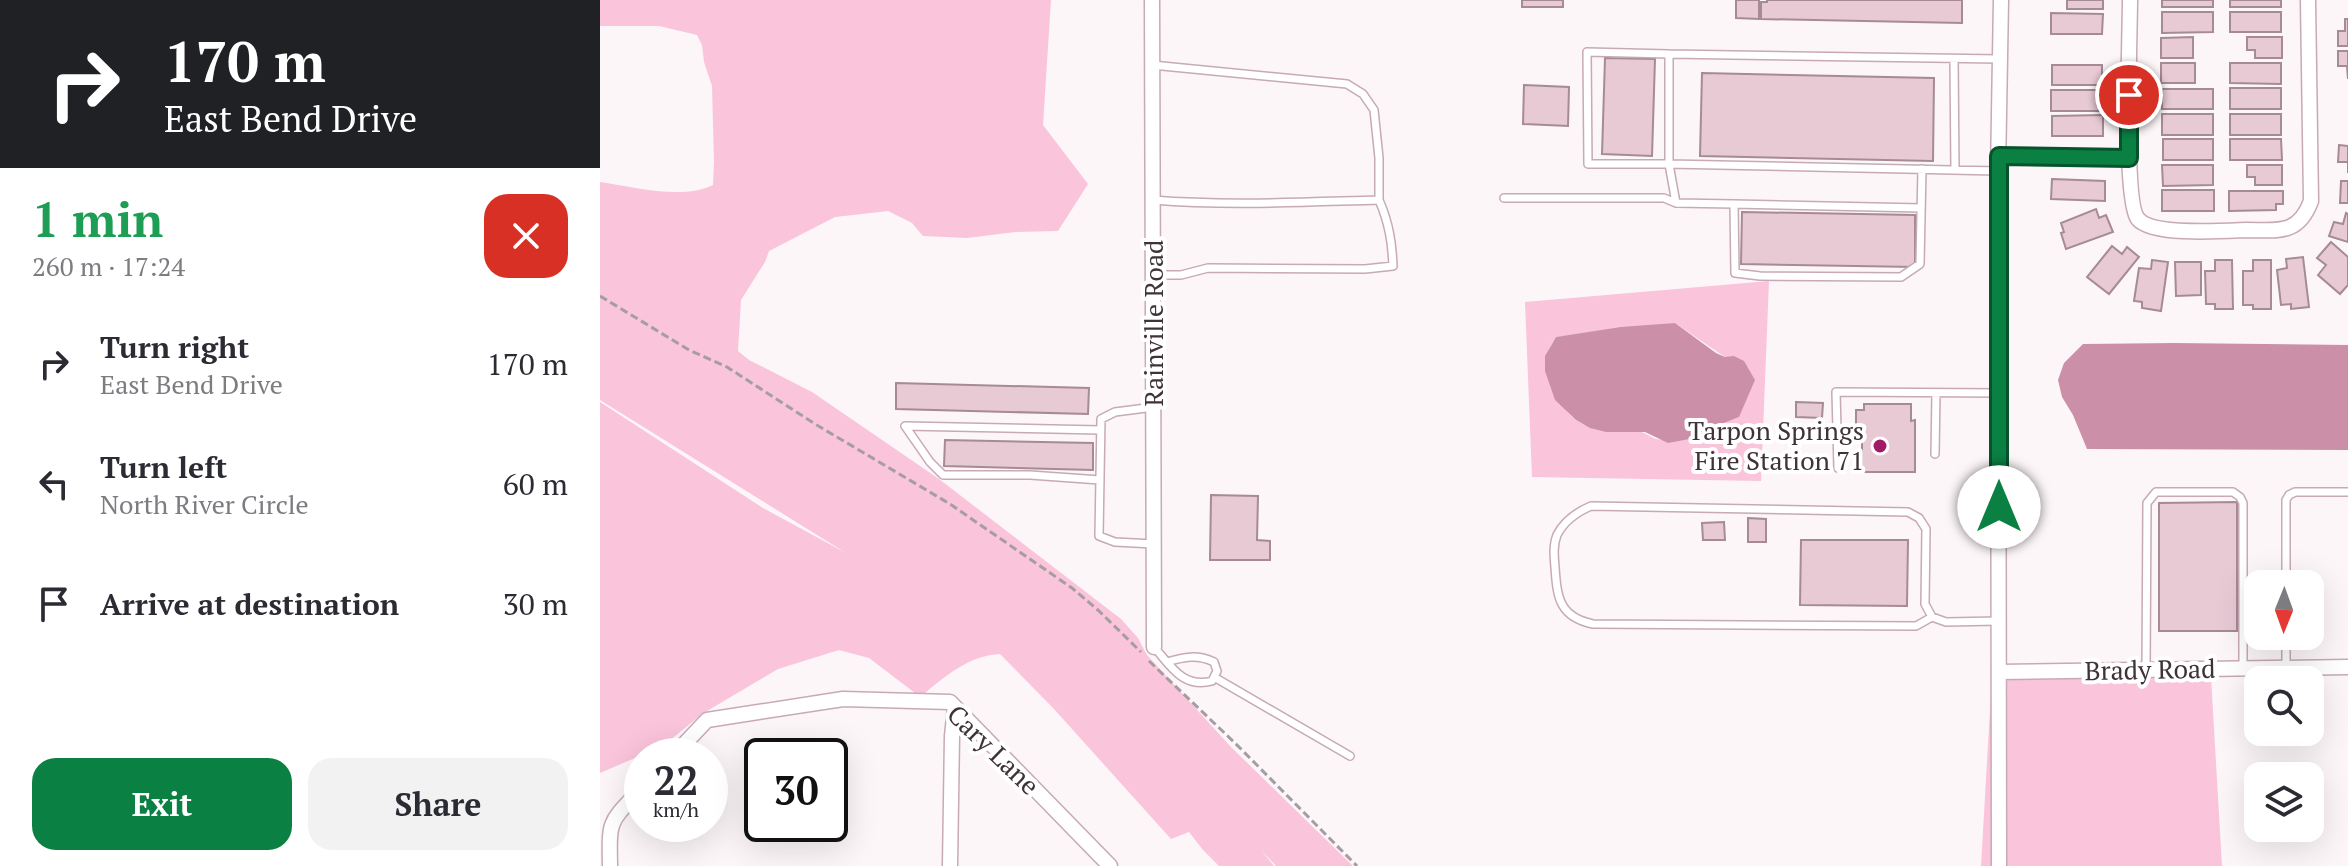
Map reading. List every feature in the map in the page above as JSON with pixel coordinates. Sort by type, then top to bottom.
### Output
[{"type":"street","name":"Rainville Road","points":[[1152,0],[1154,647]]},
{"type":"street","points":[[1999,866],[2001,0]]},
{"type":"street","points":[[2130,0],[2129,158],[2133,209],[2138,220],[2149,227],[2224,231],[2287,230],[2301,221],[2311,201],[2308,0]]},
{"type":"street","points":[[1999,164],[2129,158]]},
{"type":"street","name":"Brady Road","points":[[2324,667],[2348,667]]},
{"type":"street","name":"Brady Road","points":[[1999,672],[2243,669]]},
{"type":"street","name":"Cary Lane","points":[[690,738],[707,720],[843,699],[950,702],[1110,866]]},
{"type":"street","points":[[950,866],[955,708]]},
{"type":"street","points":[[610,866],[609,829],[612,819],[624,807]]},
{"type":"lane","points":[[1999,164],[1955,170],[1588,164],[1587,52],[2000,59]]},
{"type":"lane","points":[[1669,54],[1669,164],[1676,203]]},
{"type":"lane","points":[[1954,59],[1955,170]]},
{"type":"lane","points":[[1152,65],[1347,84],[1363,94],[1374,110],[1379,200],[1392,238],[1393,266],[1365,269],[1208,268],[1181,275],[1154,275]]},
{"type":"lane","points":[[1734,204],[1735,273],[1901,277],[1920,264],[1922,169]]},
{"type":"lane","points":[[1504,198],[1664,198],[1676,203],[1921,208]]},
{"type":"lane","points":[[1153,200],[1273,203],[1379,200]]},
{"type":"lane","points":[[1838,468],[1836,392],[1999,393]]},
{"type":"lane","points":[[1935,454],[1936,393]]},
{"type":"lane","points":[[1154,407],[1115,412],[1101,419],[1099,536],[1115,542],[1154,544]]},
{"type":"lane","points":[[1100,430],[905,426],[943,475],[1030,475],[1100,480]]},
{"type":"lane","points":[[2146,670],[2147,503],[2156,492],[2233,492],[2243,503],[2243,669]]},
{"type":"lane","points":[[2286,570],[2286,500],[2289,495],[2295,492],[2348,492]]},
{"type":"lane","points":[[1932,617],[1916,626],[1581,622],[1569,614],[1557,594],[1555,539],[1572,517],[1591,506],[1908,512],[1919,518],[1926,529],[1925,604],[1932,617],[1946,622],[1999,621]]},
{"type":"lane","points":[[1154,647],[1167,662],[1180,677],[1201,684],[1212,681],[1217,671],[1214,662],[1204,658],[1185,656],[1167,662]]},
{"type":"lane","points":[[1214,677],[1350,756]]},
{"type":"path","points":[[600,296],[689,350],[727,367],[815,424],[950,504],[1072,588],[1235,743],[1357,866]]},
{"type":"shaded area","points":[[600,0],[1051,0],[1043,125],[1088,184],[1058,231],[967,238],[923,236],[912,223],[888,211],[835,217],[769,251],[741,300],[738,351],[749,360],[812,392],[939,479],[1121,619],[1138,638],[1147,655],[1231,747],[1353,866],[1276,866],[1261,850],[1274,866],[1219,866],[1189,832],[1171,839],[1000,654],[969,662],[925,693],[915,693],[869,658],[839,650],[778,669],[702,714],[673,738],[624,738],[624,763],[600,773],[600,402],[763,508],[846,553],[600,400],[600,182],[687,192],[713,185],[714,162],[712,86],[697,35],[659,26],[600,26]]},
{"type":"shaded area","points":[[1769,281],[1761,481],[1532,477],[1525,302]],"holes":[[[1675,323],[1725,357],[1739,417],[1698,433],[1664,440],[1638,431],[1594,428],[1576,420],[1568,413],[1553,388],[1546,362],[1556,337]]]},
{"type":"shaded area","points":[[1675,323],[1716,353],[1744,361],[1755,380],[1739,417],[1695,435],[1695,438],[1668,443],[1645,432],[1606,432],[1590,428],[1576,420],[1555,400],[1545,371],[1545,356],[1556,337]]},
{"type":"shaded area","points":[[2083,344],[2348,345],[2348,450],[2087,449],[2062,397],[2058,380],[2064,363]]},
{"type":"shaded area","points":[[1992,675],[1992,866],[1981,866]]},
{"type":"shaded area","points":[[2211,677],[2222,866],[2007,866],[2006,680]]},
{"type":"building","points":[[1522,0],[1563,0],[1563,7],[1522,7]]},
{"type":"building","points":[[1736,0],[1759,0],[1759,19],[1736,18]]},
{"type":"building","points":[[1962,0],[1962,23],[1761,19],[1761,2]]},
{"type":"building","points":[[2067,0],[2103,0],[2103,9],[2067,9]]},
{"type":"building","points":[[2162,0],[2213,0],[2213,7],[2162,7]]},
{"type":"building","points":[[2230,0],[2281,0],[2281,7],[2230,7]]},
{"type":"building","points":[[2162,12],[2213,12],[2213,32],[2162,33]]},
{"type":"building","points":[[2230,12],[2281,12],[2281,32],[2230,32]]},
{"type":"building","points":[[2051,13],[2103,14],[2102,34],[2051,34]]},
{"type":"building","points":[[2345,19],[2348,19],[2348,46],[2338,46],[2338,31],[2345,31]]},
{"type":"building","points":[[2193,37],[2193,58],[2161,58],[2161,38]]},
{"type":"building","points":[[2247,37],[2282,37],[2282,58],[2255,58],[2255,50],[2247,50]]},
{"type":"building","points":[[2338,51],[2348,51],[2348,79],[2347,66],[2338,66]]},
{"type":"building","points":[[1605,58],[1655,59],[1652,156],[1602,154]]},
{"type":"building","points":[[2161,63],[2195,63],[2195,83],[2161,83]]},
{"type":"building","points":[[2230,63],[2281,63],[2281,84],[2230,83]]},
{"type":"building","points":[[2052,65],[2102,65],[2102,85],[2052,85]]},
{"type":"building","points":[[1702,73],[1934,78],[1933,161],[1700,156]]},
{"type":"building","points":[[1524,85],[1569,87],[1568,126],[1523,124]]},
{"type":"building","points":[[2230,88],[2281,88],[2281,109],[2230,109]]},
{"type":"building","points":[[2162,89],[2213,89],[2213,109],[2162,109]]},
{"type":"building","points":[[2051,90],[2102,90],[2102,111],[2051,111]]},
{"type":"building","points":[[2162,114],[2213,114],[2213,135],[2162,135]]},
{"type":"building","points":[[2230,114],[2281,114],[2281,135],[2230,135]]},
{"type":"building","points":[[2103,115],[2103,136],[2052,136],[2052,116]]},
{"type":"building","points":[[2163,139],[2213,139],[2213,160],[2163,160]]},
{"type":"building","points":[[2230,139],[2281,139],[2282,160],[2230,160]]},
{"type":"building","points":[[2339,145],[2348,146],[2348,162],[2338,162]]},
{"type":"building","points":[[2162,165],[2213,165],[2213,185],[2163,186]]},
{"type":"building","points":[[2247,165],[2282,165],[2282,185],[2255,185],[2255,177],[2247,177]]},
{"type":"building","points":[[2052,179],[2105,181],[2105,201],[2051,199]]},
{"type":"building","points":[[2341,181],[2348,181],[2348,203],[2340,203]]},
{"type":"building","points":[[2162,190],[2214,190],[2214,211],[2162,211]]},
{"type":"building","points":[[2229,191],[2283,191],[2283,204],[2276,204],[2276,210],[2229,211]]},
{"type":"building","points":[[2096,209],[2099,218],[2106,215],[2113,232],[2066,249],[2061,223]]},
{"type":"building","points":[[1742,212],[1915,215],[1915,267],[1741,264]]},
{"type":"building","points":[[2346,213],[2348,242],[2329,236],[2334,222],[2343,224]]},
{"type":"building","points":[[2331,242],[2348,257],[2348,285],[2340,294],[2318,275],[2326,265],[2317,258]]},
{"type":"building","points":[[2112,246],[2122,254],[2127,247],[2139,257],[2109,294],[2087,277]]},
{"type":"building","points":[[2303,257],[2309,307],[2291,309],[2291,304],[2281,305],[2277,270],[2287,268],[2286,259]]},
{"type":"building","points":[[2152,260],[2168,262],[2161,311],[2142,308],[2142,302],[2134,301],[2139,268],[2151,269]]},
{"type":"building","points":[[2215,260],[2232,260],[2233,309],[2215,309],[2215,304],[2206,304],[2205,271],[2215,271]]},
{"type":"building","points":[[2253,260],[2271,260],[2271,309],[2253,309],[2253,305],[2243,305],[2243,271],[2253,271]]},
{"type":"building","points":[[2175,262],[2201,262],[2201,295],[2176,296]]},
{"type":"building","points":[[896,383],[1089,388],[1088,414],[896,409]]},
{"type":"building","points":[[1796,402],[1823,403],[1822,418],[1796,417]]},
{"type":"building","points":[[1864,404],[1911,404],[1911,421],[1915,420],[1915,472],[1862,472],[1862,439],[1856,439],[1856,410],[1864,410]]},
{"type":"building","points":[[945,440],[1093,443],[1093,470],[944,466]]},
{"type":"building","points":[[1211,495],[1258,496],[1257,540],[1270,541],[1270,560],[1210,560]]},
{"type":"building","points":[[2237,502],[2237,631],[2159,631],[2159,503]]},
{"type":"building","points":[[1748,518],[1766,519],[1766,542],[1748,542]]},
{"type":"building","points":[[1724,522],[1725,540],[1703,540],[1702,523]]},
{"type":"building","points":[[1801,540],[1908,540],[1907,606],[1800,605]]},
{"type":"place","name":"Tarpon Springs Fire Station 71","points":[[1880,446]]},
{"type":"route","points":[[1999,507],[1999,156],[2129,158],[2129,95]]}]
